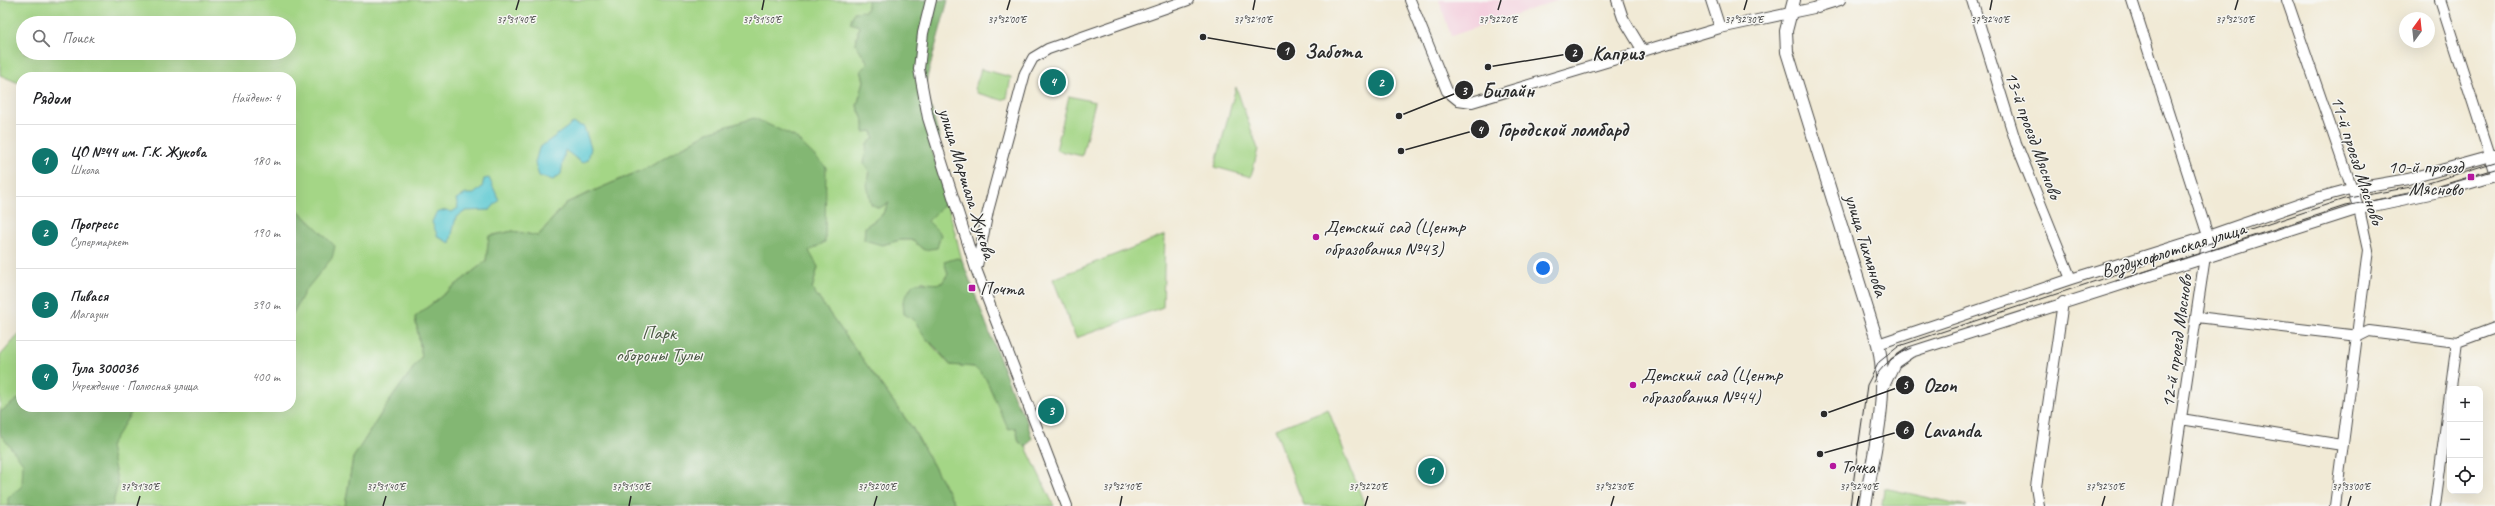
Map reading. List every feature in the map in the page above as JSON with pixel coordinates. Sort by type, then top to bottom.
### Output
[{"type":"street","name":"улица Маршала Жукова","points":[[931,0],[923,33],[919,69],[922,94],[976,269],[1067,506]]},
{"type":"street","points":[[976,269],[987,217],[1025,73],[1033,58],[1048,49],[1188,0]]},
{"type":"street","points":[[1410,0],[1447,91],[1458,100],[1472,102],[1720,28],[1792,13],[1840,0]]},
{"type":"street","points":[[1617,0],[1623,18],[1643,51]]},
{"type":"street","points":[[1711,0],[1720,28]]},
{"type":"street","name":"улица Тихмянова","points":[[1794,0],[1792,13],[1786,31],[1787,52],[1878,344],[1882,364],[1883,388],[1865,506]]},
{"type":"street","name":"13-й проезд Мясново","points":[[1972,0],[2016,143],[2071,279]]},
{"type":"street","name":"12-й проезд Мясново","points":[[2132,0],[2208,236],[2168,506]]},
{"type":"street","name":"11-й проезд Мясново","points":[[2287,0],[2350,189],[2359,209],[2368,250],[2359,336],[2342,445],[2335,506]]},
{"type":"street","points":[[2440,0],[2493,156],[2495,171]]},
{"type":"street","name":"Воздухофлотская улица","points":[[1878,344],[2071,279],[2208,236],[2320,197],[2350,189],[2408,179],[2493,156]]},
{"type":"street","name":"Воздухофлотская улица","points":[[1883,388],[1895,363],[1906,354],[2063,302],[2359,209],[2444,191],[2495,176]]},
{"type":"street","points":[[2039,506],[2036,487],[2063,302]]},
{"type":"street","points":[[2197,317],[2359,336],[2370,331],[2457,342],[2495,328]]},
{"type":"street","points":[[2435,506],[2457,342]]},
{"type":"street","points":[[2181,420],[2342,445]]},
{"type":"shaded area","points":[[1439,0],[1559,0],[1451,36]]},
{"type":"green space","points":[[0,0],[868,0],[866,12],[850,23],[859,26],[856,44],[868,63],[861,70],[864,81],[857,106],[864,122],[865,131],[872,131],[874,138],[867,184],[889,202],[882,215],[865,227],[882,245],[900,240],[912,240],[924,250],[928,221],[947,202],[962,260],[957,258],[942,283],[931,285],[922,281],[917,310],[917,324],[930,343],[950,365],[974,367],[986,379],[1008,428],[1016,428],[1019,442],[1026,447],[1054,506],[956,506],[913,429],[812,289],[818,267],[708,132],[651,166],[566,203],[538,236],[513,231],[489,236],[486,261],[415,317],[422,356],[386,406],[353,458],[345,506],[0,506],[0,356],[16,338],[16,412],[296,412],[296,72],[16,72],[16,82],[0,75]]},
{"type":"green space","points":[[868,0],[948,0],[925,85],[939,137],[931,146],[947,202],[928,221],[941,234],[937,248],[924,250],[912,240],[900,240],[882,245],[864,240],[865,227],[882,215],[889,203],[879,208],[871,204],[867,184],[870,173],[864,163],[867,144],[874,138],[872,131],[864,132],[864,122],[857,106],[864,81],[861,70],[868,63],[856,44],[859,26],[850,23],[854,12],[866,11]]},
{"type":"green space","points":[[981,69],[1011,77],[1007,98],[1002,100],[977,93],[975,88]]},
{"type":"green space","points":[[1236,87],[1258,149],[1251,177],[1215,167]]},
{"type":"green space","points":[[1069,96],[1095,102],[1082,156],[1056,150]]},
{"type":"green space","name":"Парк обороны Тулы","points":[[754,118],[795,137],[826,167],[825,242],[809,251],[818,267],[812,289],[913,429],[956,506],[345,506],[353,458],[386,406],[422,356],[415,317],[486,261],[489,236],[513,231],[538,236],[566,203],[651,166],[708,132]]},
{"type":"green space","points":[[296,208],[335,246],[332,258],[305,291],[296,308]]},
{"type":"green space","points":[[1165,235],[1163,307],[1076,338],[1053,279]]},
{"type":"green space","points":[[957,258],[962,260],[1014,397],[1026,419],[1032,438],[1026,447],[1019,442],[1016,428],[1008,429],[986,379],[974,367],[950,365],[937,349],[925,338],[914,321],[904,314],[903,301],[913,284],[942,283],[948,274],[944,262]]},
{"type":"green space","points":[[16,401],[16,412],[132,412],[110,446],[118,485],[112,506],[8,506],[8,498],[22,486],[23,463],[0,434],[0,412]]},
{"type":"green space","points":[[1328,409],[1365,506],[1304,506],[1275,429]]},
{"type":"green space","points":[[1884,488],[1967,506],[1882,506]]},
{"type":"water","points":[[573,123],[584,127],[591,148],[588,160],[582,163],[565,150],[561,174],[553,180],[539,176],[535,163],[539,148]]},
{"type":"water","points":[[489,178],[499,200],[490,210],[466,211],[456,217],[450,243],[438,237],[432,222],[436,213],[446,210],[452,212],[458,208],[456,199],[466,194],[474,194],[482,187],[484,179]]},
{"type":"tram line","points":[[1850,506],[1867,385],[1879,362],[1899,346],[2344,199],[2422,185],[2495,162]]},
{"type":"tram line","points":[[2116,281],[2345,206],[2423,191],[2495,169]]},
{"type":"tram line","points":[[1873,382],[1876,376],[1889,361],[1911,348]]},
{"type":"place","name":"Забота","points":[[1203,37]]},
{"type":"place","name":"Каприз","points":[[1488,67]]},
{"type":"place","name":"Тула 300036","points":[[1053,82]]},
{"type":"place","name":"Прогресс","points":[[1381,83]]},
{"type":"place","name":"Билайн","points":[[1399,116]]},
{"type":"place","name":"Городской ломбард","points":[[1401,151]]},
{"type":"place","name":"10-й проезд Мясново","points":[[2471,177]]},
{"type":"place","name":"Детский сад (Центр образования №43)","points":[[1316,237]]},
{"type":"place","name":"Почта","points":[[972,288]]},
{"type":"place","name":"Детский сад (Центр образования №44)","points":[[1633,385]]},
{"type":"place","name":"Пивася","points":[[1051,411]]},
{"type":"place","name":"Ozon","points":[[1824,414]]},
{"type":"place","name":"Lavanda","points":[[1820,454]]},
{"type":"place","name":"Точка","points":[[1833,466]]},
{"type":"place","name":"ЦО №44 им. Г.К. Жукова","points":[[1431,471]]}]
